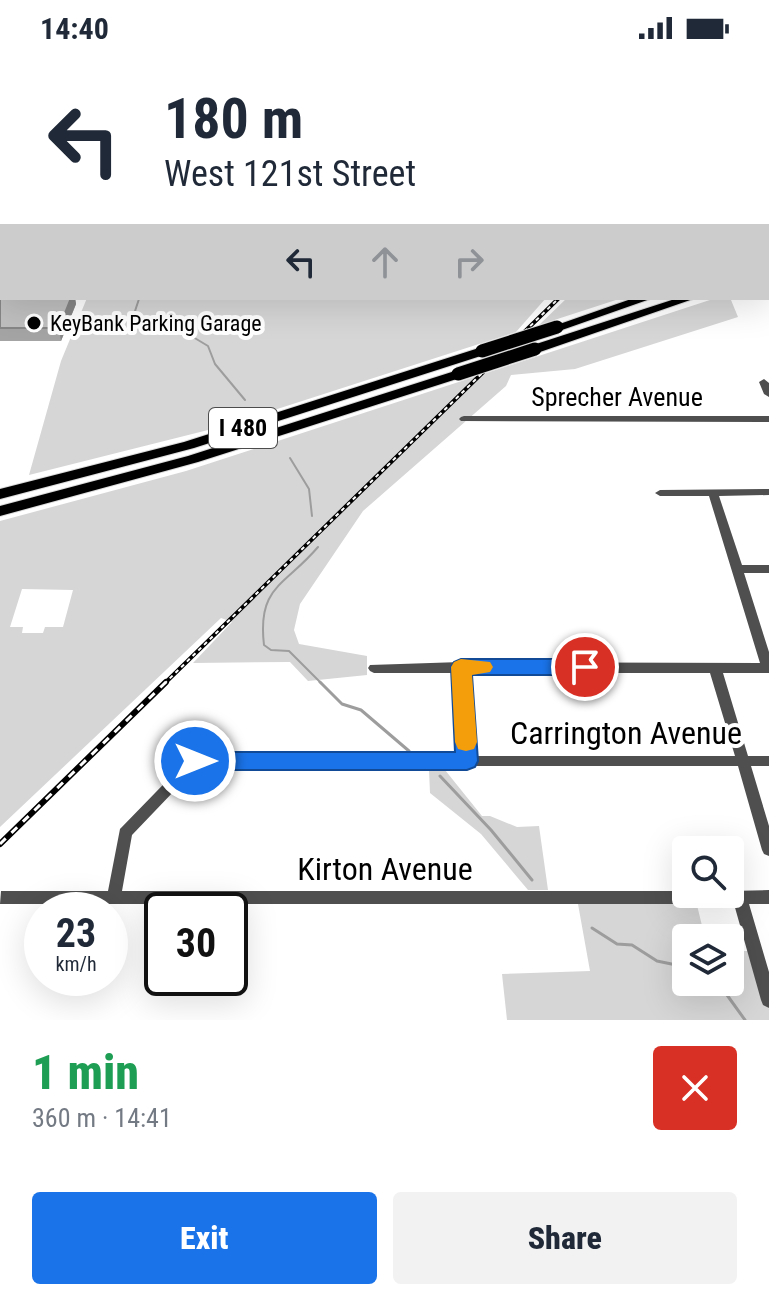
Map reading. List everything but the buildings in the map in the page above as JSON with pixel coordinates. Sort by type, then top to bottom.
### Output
[{"type":"highway","name":"I 480","points":[[0,494],[189,445],[642,300]]},
{"type":"highway","name":"I 480","points":[[0,511],[208,455],[684,300]]},
{"type":"street","points":[[764,382],[769,394]]},
{"type":"street","name":"Sprecher Avenue","points":[[464,419],[769,419]]},
{"type":"street","points":[[374,668],[768,668],[713,492]]},
{"type":"street","points":[[660,493],[769,492]]},
{"type":"street","points":[[737,569],[769,569]]},
{"type":"street","points":[[461,667],[467,761]]},
{"type":"street","points":[[715,667],[769,850]]},
{"type":"street","name":"Carrington Avenue","points":[[115,892],[125,833],[195,761],[769,761]]},
{"type":"street","name":"Kirton Avenue","points":[[128,897],[672,897]]},
{"type":"street","name":"Kirton Avenue","points":[[744,897],[769,897]]},
{"type":"street","name":"Kirton Avenue","points":[[1,898],[24,898]]},
{"type":"street","points":[[743,908],[769,1000]]},
{"type":"shaded area","points":[[86,300],[544,300],[516,332],[228,425],[29,475],[61,361]]},
{"type":"shaded area","points":[[565,300],[616,300],[539,325]]},
{"type":"shaded area","points":[[710,300],[731,300],[738,317],[575,369],[511,375],[506,386],[363,511],[300,604],[294,630],[299,644],[367,656],[367,675],[308,681],[290,662],[193,663],[232,622],[221,618],[0,827],[0,521],[186,471]],"holes":[[[22,589],[73,590],[63,627],[45,627],[43,633],[22,633],[23,627],[10,627]]]},
{"type":"shaded area","points":[[429,770],[445,770],[482,816],[517,827],[539,826],[548,890],[528,890],[481,834],[430,793]]},
{"type":"shaded area","points":[[672,902],[672,908],[698,908],[702,924],[672,924],[672,996],[744,996],[744,951],[752,951],[769,1009],[769,1020],[507,1020],[502,974],[590,971],[578,904]]},
{"type":"waterway","points":[[139,300],[135,311],[147,320],[178,328],[208,346],[215,364],[245,400]]},
{"type":"waterway","points":[[290,458],[309,489],[312,516]]},
{"type":"waterway","points":[[318,547],[269,598],[263,625],[264,645],[271,650],[289,651],[342,704],[361,710],[409,751]]},
{"type":"waterway","points":[[440,776],[491,830],[532,880]]},
{"type":"waterway","points":[[592,928],[617,944],[632,945],[657,961],[672,964]]},
{"type":"waterway","points":[[728,996],[745,1020]]},
{"type":"railway","points":[[164,684],[557,300]]},
{"type":"railway","points":[[0,844],[166,682]]},
{"type":"slow traffic","points":[[466,742],[461,667],[483,667]]},
{"type":"place","name":"KeyBank Parking Garage","points":[[34,323]]},
{"type":"route","points":[[195,761],[467,761],[461,667],[585,667]]}]
